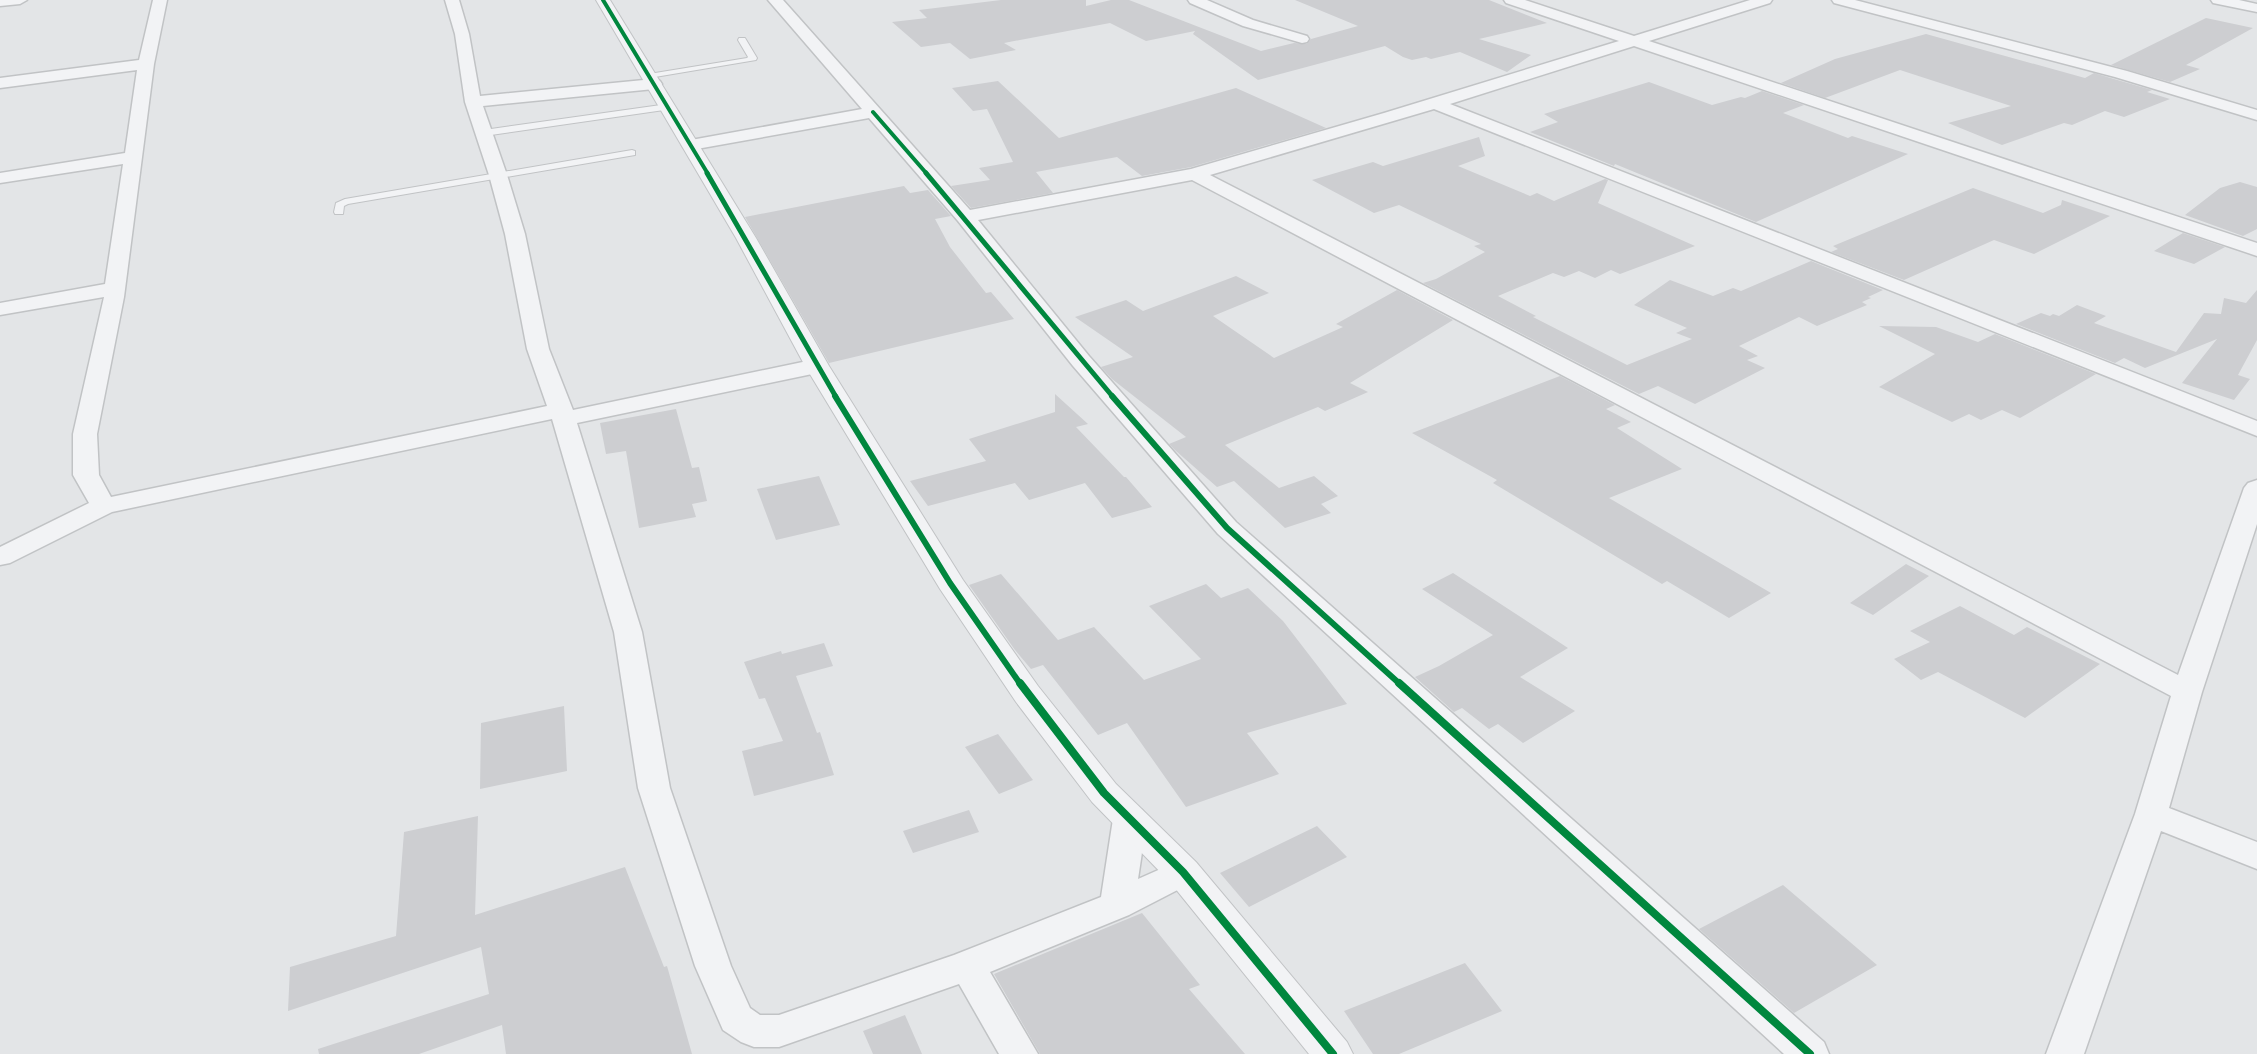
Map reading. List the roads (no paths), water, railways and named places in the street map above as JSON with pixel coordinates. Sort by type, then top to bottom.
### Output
[{"type":"street","points":[[0,2],[20,0]]},
{"type":"street","points":[[104,506],[86,475],[85,434],[114,289],[146,64],[160,0]]},
{"type":"street","points":[[452,0],[462,34],[473,102],[515,234],[538,349],[563,414],[628,632],[654,788],[713,966],[736,1019],[754,1031],[779,1031],[897,993],[1117,905],[1183,872]]},
{"type":"street","points":[[607,0],[657,89],[746,238],[817,366],[950,583],[1027,694],[1104,793],[1183,872],[1333,1054]]},
{"type":"street","points":[[775,0],[965,217],[1081,361],[1227,528],[1810,1054]]},
{"type":"street","points":[[1195,0],[1248,23],[1302,39]]},
{"type":"street","points":[[1511,0],[1637,40],[2257,250]]},
{"type":"street","points":[[965,217],[1194,174],[1434,103],[1765,0]]},
{"type":"street","points":[[1839,0],[2120,74],[2257,115]]},
{"type":"street","points":[[2218,0],[2257,8]]},
{"type":"street","points":[[0,83],[146,64]]},
{"type":"street","points":[[473,102],[657,89]]},
{"type":"street","points":[[1434,103],[2257,428]]},
{"type":"street","points":[[691,145],[874,112]]},
{"type":"street","points":[[0,178],[133,158]]},
{"type":"street","points":[[1194,174],[2186,692]]},
{"type":"street","points":[[0,309],[114,289]]},
{"type":"street","points":[[0,557],[104,506],[563,414],[817,366]]},
{"type":"street","points":[[2065,1054],[2151,814],[2186,692],[2220,591],[2255,502]]},
{"type":"street","points":[[2151,814],[2257,856]]},
{"type":"street","points":[[1117,905],[1130,819]]},
{"type":"street","points":[[967,966],[1019,1054]]},
{"type":"lane","points":[[484,133],[657,89],[749,60],[753,58],[752,55],[742,40]]},
{"type":"lane","points":[[339,212],[339,205],[346,202],[632,153]]}]
